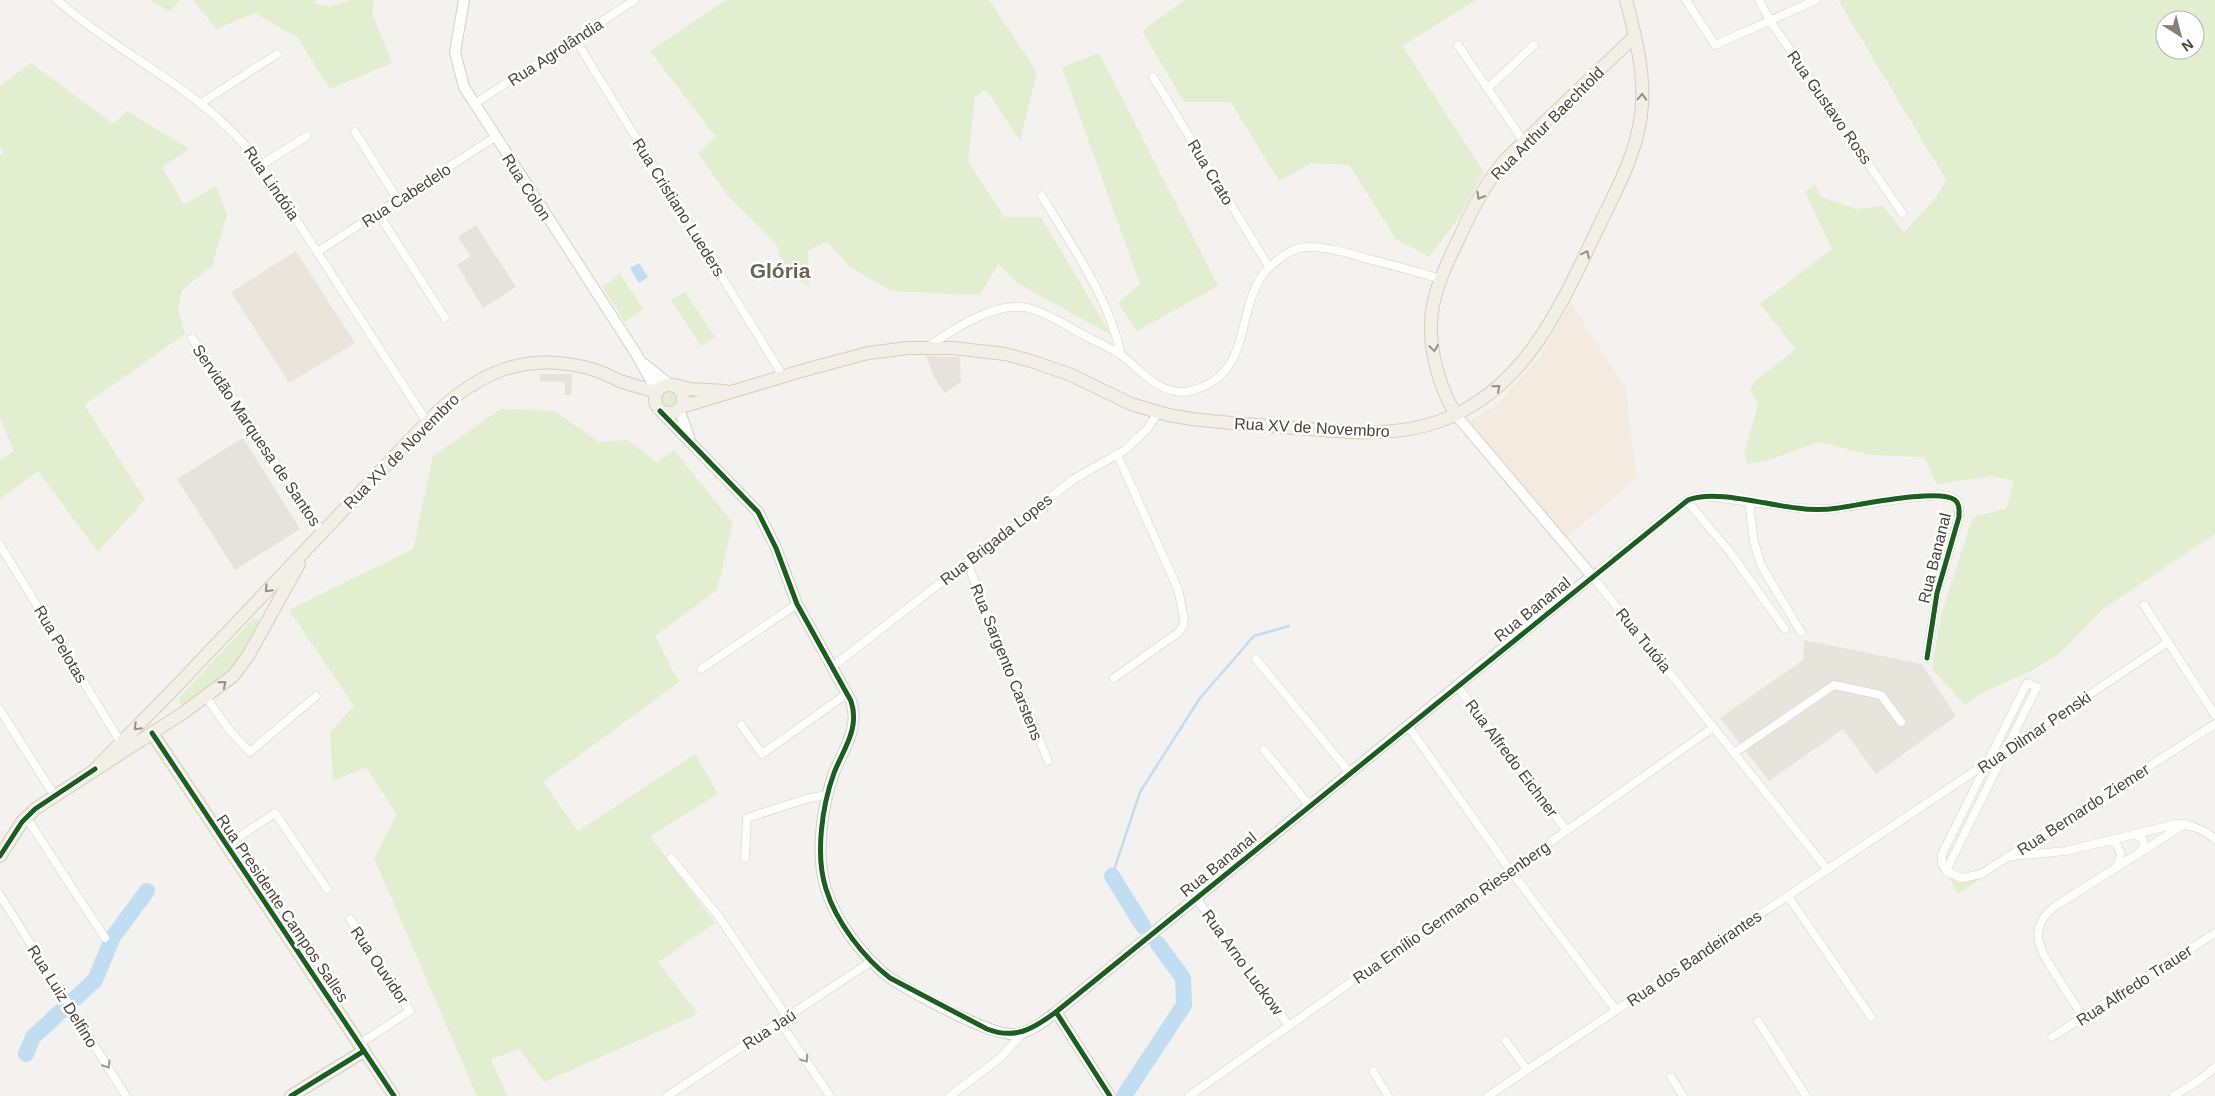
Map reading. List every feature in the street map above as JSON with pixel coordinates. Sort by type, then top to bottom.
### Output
[{"type":"main road","name":"Rua XV de Novembro","points":[[680,408],[783,376],[868,353],[927,348],[982,350],[1031,361],[1071,375],[1131,404],[1158,412],[1210,422],[1380,433],[1417,428],[1456,415],[1494,391],[1516,370],[1536,346],[1569,289],[1614,196],[1630,157],[1641,114],[1642,72],[1626,0]]},
{"type":"main road","name":"Rua Arthur Baechtold","points":[[1456,415],[1446,396],[1438,371],[1432,336],[1432,310],[1441,278],[1481,193],[1496,171],[1524,142],[1635,36]]},
{"type":"main road","name":"Rua XV de Novembro","points":[[94,770],[171,692],[427,422],[466,386],[492,373],[517,365],[533,363],[568,364],[596,370],[620,381],[657,391]]},
{"type":"main road","name":"Rua XV de Novembro","points":[[620,381],[659,409]]},
{"type":"main road","name":"Rua XV de Novembro","points":[[671,384],[690,389],[735,391]]},
{"type":"main road","points":[[671,384],[681,390],[683,395],[680,408],[669,413],[659,409],[654,399],[660,387],[671,384]]},
{"type":"main road","name":"Rua XV de Novembro","points":[[0,856],[26,817],[54,795],[152,733],[206,697],[233,676],[242,666],[262,632],[308,547]]},
{"type":"main road","points":[[253,606],[261,615],[263,622],[262,632]]},
{"type":"main road","points":[[171,692],[171,708],[174,711],[183,712]]},
{"type":"main road","name":"Rua Presidente Campos Salles","points":[[152,733],[394,1096]]},
{"type":"main road","points":[[291,1096],[361,1047]]},
{"type":"street","name":"Rua Lindóia","points":[[57,0],[201,103],[237,134],[261,165],[427,422]]},
{"type":"street","name":"Rua Colon","points":[[464,0],[455,52],[460,75],[474,104],[640,360],[657,391]]},
{"type":"street","name":"Rua Agrolândia","points":[[474,104],[636,0]]},
{"type":"street","points":[[1686,0],[1715,45],[1771,22],[1816,0]]},
{"type":"street","name":"Rua Gustavo Ross","points":[[1759,0],[1771,22],[1902,213]]},
{"type":"street","name":"Rua Cristiano Lueders","points":[[575,39],[783,376]]},
{"type":"street","points":[[1458,45],[1524,142]]},
{"type":"street","points":[[1488,88],[1534,46]]},
{"type":"street","points":[[201,103],[277,54]]},
{"type":"street","name":"Rua Crato","points":[[1153,77],[1269,267]]},
{"type":"street","points":[[355,132],[398,200]]},
{"type":"street","points":[[261,165],[307,136]]},
{"type":"street","name":"Rua Cabedelo","points":[[318,252],[495,138]]},
{"type":"street","points":[[1042,196],[1106,306],[1116,330],[1121,355]]},
{"type":"street","points":[[378,213],[445,318]]},
{"type":"street","points":[[927,348],[948,333],[986,314],[1005,307],[1016,306],[1043,314],[1121,355],[1154,382],[1165,388],[1178,392],[1189,391],[1214,379],[1229,365],[1240,346],[1255,290],[1260,279],[1269,267],[1290,252],[1300,248],[1340,251],[1441,278]]},
{"type":"street","name":"Servidão Marquesa de Santos","points":[[192,338],[322,532]]},
{"type":"street","name":"Rua Colon","points":[[640,360],[671,384]]},
{"type":"street","points":[[680,408],[691,442]]},
{"type":"street","points":[[659,409],[758,512],[776,548],[797,604],[848,693],[855,714],[854,727],[835,770],[828,795],[822,844],[826,888],[845,925],[872,961],[883,973],[898,983],[987,1029],[1002,1034],[1023,1032]]},
{"type":"street","name":"Rua Brigada Lopes","points":[[832,667],[1074,479],[1137,441],[1158,412]]},
{"type":"street","name":"Rua Tutóia","points":[[1456,415],[1592,576],[1828,870]]},
{"type":"street","points":[[1114,678],[1179,632],[1183,626],[1184,618],[1178,590],[1117,454]]},
{"type":"street","name":"Rua Bananal","points":[[1023,1032],[1041,1024],[1687,501],[1704,496],[1814,509],[1929,496],[1950,496],[1957,501],[1960,507],[1959,517],[1935,602],[1927,658]]},
{"type":"street","points":[[1687,501],[1730,552],[1785,629]]},
{"type":"street","points":[[1749,501],[1754,542],[1761,565],[1802,632]]},
{"type":"street","name":"Rua Pelotas","points":[[0,545],[121,742]]},
{"type":"street","name":"Rua Sargento Carstens","points":[[966,563],[1048,761]]},
{"type":"street","points":[[701,669],[797,604]]},
{"type":"street","points":[[2144,605],[2215,715]]},
{"type":"street","name":"Rua Dilmar Penski","points":[[1900,821],[2168,642]]},
{"type":"street","points":[[1256,659],[1350,773]]},
{"type":"street","points":[[2027,683],[2037,687],[2006,750],[1946,872],[1942,864],[1942,854],[2027,683]]},
{"type":"street","points":[[1734,753],[1834,685],[1881,695],[1901,722]]},
{"type":"street","name":"Rua Alfredo Eichner","points":[[1457,686],[1567,831]]},
{"type":"street","points":[[741,725],[762,754],[848,693]]},
{"type":"street","points":[[206,697],[230,731],[250,752],[316,696]]},
{"type":"street","points":[[0,710],[54,795]]},
{"type":"street","name":"Rua Bernardo Ziemer","points":[[1946,872],[1968,878],[1981,874],[2215,724]]},
{"type":"street","points":[[1408,726],[1510,870],[1616,1010]]},
{"type":"street","name":"Rua Emílio Germano Riesenberg","points":[[1189,1096],[1714,727]]},
{"type":"street","points":[[1264,750],[1310,806]]},
{"type":"street","points":[[745,858],[747,818],[810,798],[828,795]]},
{"type":"street","points":[[227,845],[275,813],[327,889]]},
{"type":"street","points":[[26,817],[105,938]]},
{"type":"street","name":"Rua dos Bandeirantes","points":[[1488,1096],[1900,821]]},
{"type":"street","points":[[2011,856],[2066,851],[2169,825],[2185,824],[2199,828],[2215,839]]},
{"type":"street","points":[[2083,1017],[2042,953],[2038,941],[2038,933],[2042,919],[2050,909],[2185,824]]},
{"type":"street","points":[[2134,834],[2143,839],[2144,846],[2140,852]]},
{"type":"street","points":[[2110,841],[2117,845],[2121,854],[2117,867]]},
{"type":"street","points":[[671,858],[712,907],[830,1096]]},
{"type":"street","name":"Rua Luiz Delfino","points":[[0,895],[126,1096]]},
{"type":"street","points":[[1788,896],[1871,1016]]},
{"type":"street","name":"Rua Arno Luckow","points":[[1196,898],[1289,1026]]},
{"type":"street","name":"Rua Ouvidor","points":[[350,919],[410,1011],[361,1047]]},
{"type":"street","name":"Rua Alfredo Trauer","points":[[2052,1037],[2215,933]]},
{"type":"street","name":"Rua Jaú","points":[[666,1096],[872,961]]},
{"type":"street","points":[[1056,1012],[1110,1096]]},
{"type":"street","points":[[1758,1021],[1806,1096]]},
{"type":"street","points":[[950,1096],[1000,1058],[1023,1032]]},
{"type":"street","points":[[1506,1041],[1527,1070]]},
{"type":"street","points":[[2174,1096],[2201,1079],[2215,1067]]},
{"type":"street","points":[[1373,1071],[1388,1096]]},
{"type":"street","points":[[1671,1077],[1683,1096]]},
{"type":"shaded area","points":[[476,225],[516,287],[483,308],[457,265],[471,256],[458,237]]},
{"type":"shaded area","points":[[296,251],[355,343],[289,383],[231,292]]},
{"type":"shaded area","points":[[1571,303],[1626,389],[1635,469],[1639,476],[1565,539],[1469,426],[1471,420],[1496,406],[1539,358]]},
{"type":"shaded area","points":[[926,356],[960,357],[961,382],[945,393],[935,379]]},
{"type":"shaded area","points":[[540,374],[572,374],[571,395],[565,395],[565,382],[540,381]]},
{"type":"shaded area","points":[[243,438],[300,529],[235,570],[177,479]]},
{"type":"shaded area","points":[[1804,640],[1922,664],[1956,716],[1876,774],[1843,729],[1769,781],[1720,718],[1803,660]]},
{"type":"green space","points":[[150,0],[180,0],[170,12]]},
{"type":"green space","points":[[193,0],[315,0],[315,4],[329,7],[351,0],[374,0],[372,13],[392,63],[330,89],[298,38],[255,13],[216,29]]},
{"type":"green space","points":[[726,0],[989,0],[1037,72],[1020,141],[986,89],[975,97],[968,161],[1004,217],[1041,217],[1111,335],[1019,284],[998,264],[980,295],[892,291],[850,267],[827,241],[808,251],[809,287],[785,271],[778,247],[729,197],[698,153],[715,136],[650,51]]},
{"type":"green space","points":[[1185,0],[1476,0],[1402,46],[1484,172],[1460,216],[1429,257],[1396,239],[1349,165],[1311,163],[1279,181],[1231,102],[1184,102],[1142,31]]},
{"type":"green space","points":[[1838,0],[2215,0],[2215,534],[2103,609],[2060,653],[2033,670],[1981,693],[1965,705],[1932,669],[1941,615],[1973,517],[2006,509],[2014,481],[1992,476],[1936,484],[1925,457],[1871,455],[1819,442],[1772,459],[1748,464],[1744,454],[1758,405],[1750,390],[1755,381],[1796,349],[1760,304],[1832,249],[1805,192],[1815,184],[1820,197],[1856,209],[1883,206],[1904,232],[1934,200],[1946,180]]},
{"type":"green space","points":[[1099,53],[1218,286],[1137,331],[1118,303],[1140,284],[1062,67]]},
{"type":"green space","points":[[31,63],[113,124],[127,111],[189,149],[162,167],[184,205],[216,186],[227,215],[212,266],[182,290],[178,310],[185,334],[84,405],[145,499],[98,552],[38,471],[0,499],[0,461],[14,451],[0,417],[0,155],[3,152],[0,146],[0,86]]},
{"type":"green space","points":[[620,274],[643,309],[625,322],[603,287]]},
{"type":"green space","points":[[685,292],[715,337],[701,346],[671,300]]},
{"type":"green space","points":[[670,391],[676,393],[678,399],[676,405],[670,407],[664,405],[662,399],[664,393]]},
{"type":"green space","points":[[501,409],[554,411],[599,442],[628,440],[657,463],[674,450],[733,523],[717,590],[655,636],[679,682],[543,782],[578,831],[695,754],[718,794],[650,836],[715,923],[658,962],[698,1014],[544,1082],[519,1049],[491,1059],[507,1096],[477,1096],[374,858],[397,815],[366,767],[333,781],[330,732],[354,706],[289,610],[413,549],[433,456]]},
{"type":"green space","points":[[253,618],[258,618],[259,623],[247,649],[234,669],[185,705],[180,704],[179,698]]},
{"type":"green space","points":[[1983,877],[1958,894],[1949,878],[1964,883]]},
{"type":"water","points":[[639,263],[648,277],[639,283],[630,268]]},
{"type":"waterway","points":[[1112,876],[1140,792],[1200,698],[1254,636],[1289,626]]},
{"type":"waterway","points":[[1112,876],[1143,926]]},
{"type":"waterway","points":[[26,1054],[33,1037],[95,980],[113,937],[147,891]]},
{"type":"waterway","points":[[1124,1096],[1184,1005],[1183,978],[1158,944]]},
{"type":"cycle path","points":[[660,411],[758,512],[776,548],[797,604],[851,701],[854,720],[850,738],[834,773],[826,800],[821,831],[823,876],[826,889],[837,914],[861,950],[890,978],[987,1029],[997,1032],[1015,1033],[1023,1031],[1056,1012],[1688,500],[1699,497],[1726,497],[1818,510],[1917,496],[1947,497],[1955,500],[1958,505],[1959,517],[1937,593],[1927,658]]},
{"type":"cycle path","points":[[152,733],[394,1096]]},
{"type":"cycle path","points":[[0,856],[22,822],[35,809],[95,769]]},
{"type":"cycle path","points":[[1056,1012],[1110,1096]]},
{"type":"cycle path","points":[[291,1096],[364,1051]]},
{"type":"district","name":"Glória","points":[[780,271]]}]
